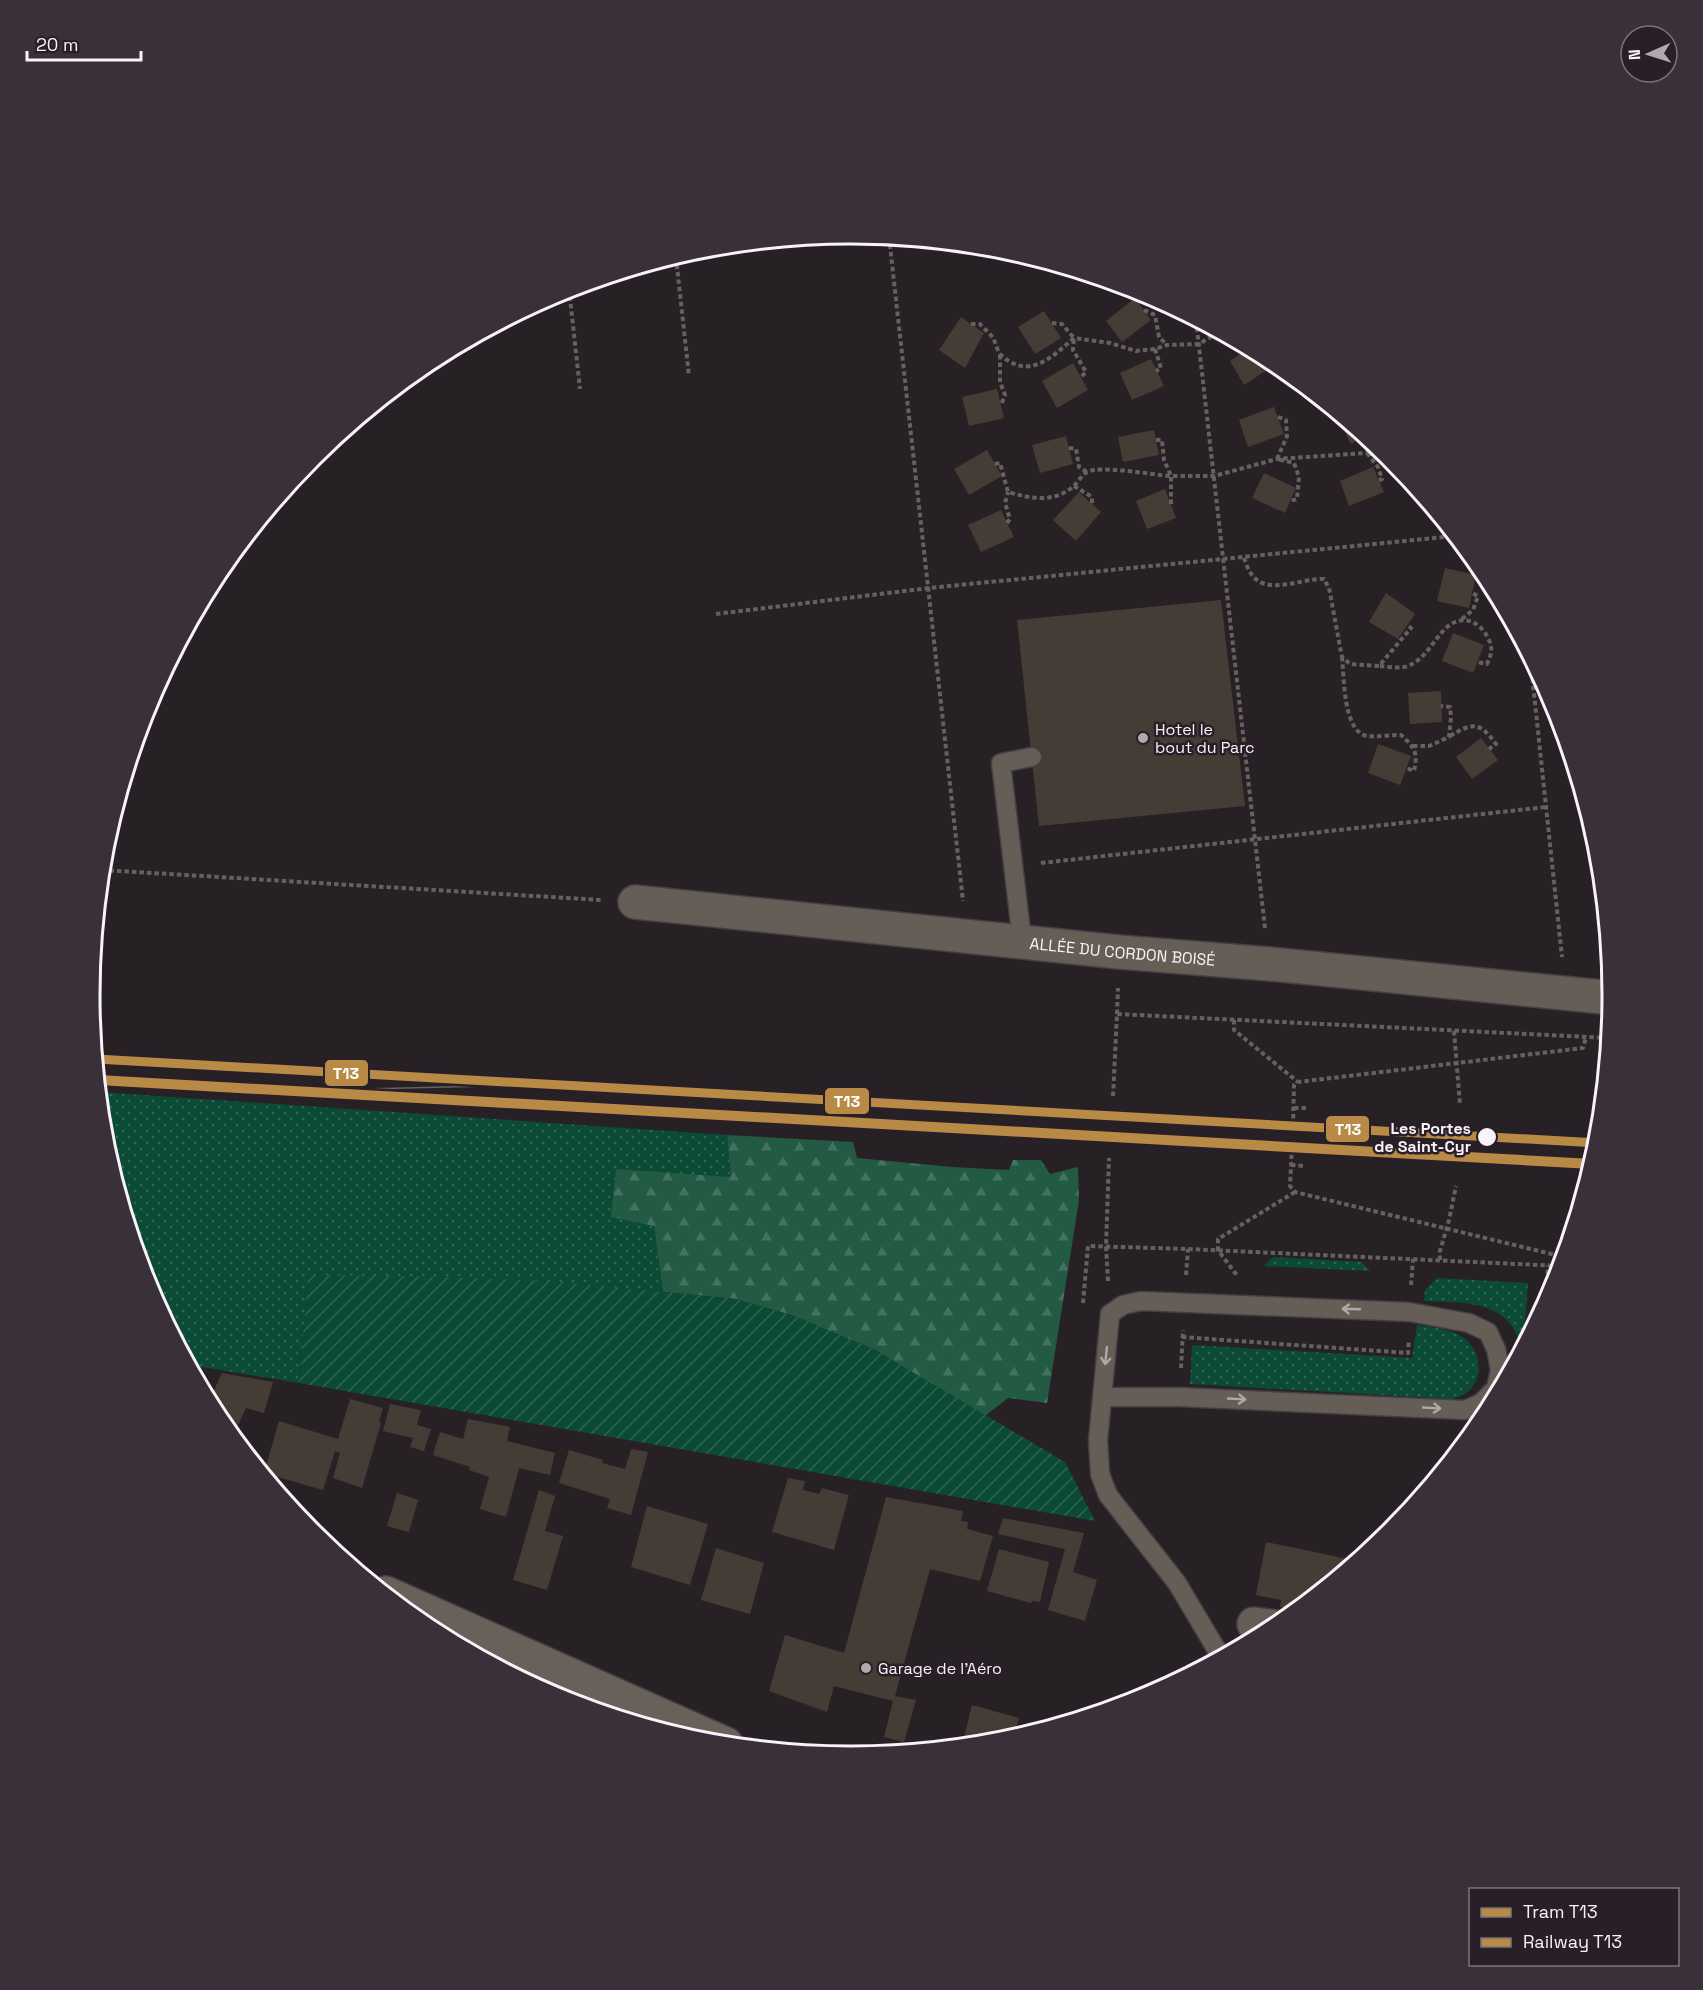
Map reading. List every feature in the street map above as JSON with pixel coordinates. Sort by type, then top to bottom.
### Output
[{"type":"main road","points":[[416,1606],[691,1729]]},
{"type":"street","name":"ALLÉE DU CORDON BOISÉ","points":[[635,902],[1022,940],[1119,952],[1270,964],[1602,997]]},
{"type":"lane","points":[[1022,940],[1001,763],[1032,757]]},
{"type":"lane","points":[[1217,1651],[1177,1583],[1108,1495],[1100,1474],[1098,1440],[1110,1314],[1123,1305],[1141,1301],[1409,1312],[1469,1323],[1488,1332],[1496,1349],[1500,1370],[1499,1376]]},
{"type":"lane","points":[[1102,1397],[1179,1397],[1465,1410],[1483,1401]]},
{"type":"path","points":[[890,246],[968,935]]},
{"type":"path","points":[[677,265],[689,376]]},
{"type":"path","points":[[570,299],[580,389]]},
{"type":"path","points":[[1144,310],[1155,315],[1159,337],[1167,345]]},
{"type":"path","points":[[1052,323],[1062,324],[1074,338],[1110,343],[1136,351],[1167,345],[1199,344],[1212,337]]},
{"type":"path","points":[[971,324],[980,324],[992,337],[1000,354],[1000,382],[1005,395],[1001,405]]},
{"type":"path","points":[[1197,328],[1270,964]]},
{"type":"path","points":[[1000,354],[1019,365],[1034,367],[1056,354],[1074,338]]},
{"type":"path","points":[[1074,338],[1072,350],[1086,372],[1081,377]]},
{"type":"path","points":[[1155,349],[1161,368],[1156,371]]},
{"type":"path","points":[[1277,459],[1287,436],[1286,420],[1278,417]]},
{"type":"path","points":[[1156,440],[1162,440],[1164,460],[1171,476],[1171,504]]},
{"type":"path","points":[[1069,448],[1076,449],[1079,467],[1087,472],[1106,470],[1171,476],[1214,476],[1277,459],[1370,452]]},
{"type":"path","points":[[1367,453],[1378,467],[1382,479],[1378,480]]},
{"type":"path","points":[[1277,459],[1294,464],[1297,470],[1298,499],[1291,501]]},
{"type":"path","points":[[995,464],[1000,463],[1008,492],[1005,503],[1010,519],[1006,523]]},
{"type":"path","points":[[1008,492],[1044,498],[1060,496],[1074,486],[1087,472]]},
{"type":"path","points":[[1074,486],[1092,497],[1092,503]]},
{"type":"path","points":[[716,614],[929,588],[1446,537]]},
{"type":"path","points":[[1244,558],[1252,575],[1261,583],[1271,586],[1324,579],[1329,588],[1342,657],[1349,718],[1354,727],[1365,736],[1401,735],[1413,746],[1417,758],[1414,771],[1406,768]]},
{"type":"path","points":[[1342,657],[1350,664],[1408,666],[1428,652],[1447,627],[1461,620],[1473,610],[1478,596],[1472,593]]},
{"type":"path","points":[[1461,620],[1475,622],[1484,629],[1489,640],[1492,651],[1487,664],[1478,662]]},
{"type":"path","points":[[1379,666],[1410,628],[1407,625]]},
{"type":"path","points":[[1533,680],[1566,993]]},
{"type":"path","points":[[1441,706],[1450,707],[1449,737]]},
{"type":"path","points":[[1413,746],[1429,746],[1461,729],[1472,726],[1485,729],[1496,744],[1489,749]]},
{"type":"path","points":[[1013,866],[1256,841],[1546,807]]},
{"type":"path","points":[[111,871],[635,902]]},
{"type":"path","points":[[1113,1096],[1117,1014],[1601,1038]]},
{"type":"path","points":[[1234,1020],[1234,1030],[1298,1082]]},
{"type":"path","points":[[1454,1031],[1460,1105]]},
{"type":"path","points":[[1293,1126],[1294,1085],[1298,1082],[1583,1048],[1586,1037]]},
{"type":"path","points":[[1294,1108],[1307,1108]]},
{"type":"path","points":[[1292,1147],[1290,1186],[1295,1192],[1556,1255]]},
{"type":"path","points":[[1109,1158],[1106,1246],[1110,1314]]},
{"type":"path","points":[[1291,1165],[1304,1166]]},
{"type":"path","points":[[1440,1260],[1440,1251],[1456,1186]]},
{"type":"path","points":[[1247,1274],[1235,1274],[1218,1250],[1218,1239],[1295,1192]]},
{"type":"path","points":[[1106,1246],[1551,1266]]},
{"type":"path","points":[[1547,1276],[1548,1266]]},
{"type":"path","points":[[1400,1280],[1412,1281]]},
{"type":"green space","points":[[107,1092],[727,1135],[731,1177],[654,1226],[663,1292],[308,1275],[299,1383],[199,1367],[178,1327],[140,1236],[115,1142]]},
{"type":"green space","points":[[727,1135],[853,1142],[857,1158],[952,1167],[1009,1170],[1013,1160],[1041,1160],[1050,1174],[1078,1167],[1079,1200],[1047,1403],[1008,1398],[985,1416],[875,1350],[791,1315],[736,1299],[663,1292],[654,1226],[611,1217],[616,1169],[731,1177]]},
{"type":"green space","points":[[1273,1257],[1362,1262],[1370,1271],[1264,1266]]},
{"type":"green space","points":[[308,1275],[549,1281],[736,1299],[791,1315],[875,1350],[1065,1462],[1095,1521],[299,1383]]},
{"type":"green space","points":[[1437,1278],[1528,1283],[1524,1328],[1519,1339],[1512,1326],[1494,1311],[1472,1304],[1424,1301],[1425,1290]]},
{"type":"green space","points":[[1417,1325],[1454,1333],[1471,1346],[1479,1368],[1474,1384],[1463,1395],[1452,1399],[1190,1384],[1192,1345],[1412,1358]]},
{"type":"building","points":[[1134,299],[1151,320],[1122,342],[1106,321]]},
{"type":"building","points":[[1044,311],[1061,338],[1035,354],[1018,327]]},
{"type":"building","points":[[961,317],[984,333],[965,368],[939,350]]},
{"type":"building","points":[[1241,354],[1267,370],[1244,385],[1230,361]]},
{"type":"building","points":[[1151,359],[1164,386],[1132,400],[1120,373]]},
{"type":"building","points":[[1073,363],[1088,390],[1057,408],[1042,381]]},
{"type":"building","points":[[997,389],[1004,418],[969,426],[962,397]]},
{"type":"building","points":[[1274,407],[1284,434],[1248,447],[1239,420]]},
{"type":"building","points":[[1341,425],[1358,440],[1351,444]]},
{"type":"building","points":[[1154,430],[1159,455],[1123,462],[1118,437]]},
{"type":"building","points":[[1066,436],[1073,464],[1040,473],[1032,445]]},
{"type":"building","points":[[987,450],[1002,476],[969,495],[954,469]]},
{"type":"building","points":[[1373,467],[1384,492],[1349,506],[1340,481]]},
{"type":"building","points":[[1264,473],[1296,488],[1285,513],[1252,498]]},
{"type":"building","points":[[1165,489],[1176,518],[1147,529],[1136,501]]},
{"type":"building","points":[[1079,492],[1101,512],[1076,541],[1053,520]]},
{"type":"building","points":[[1001,510],[1014,537],[981,552],[968,525]]},
{"type":"building","points":[[1445,568],[1473,574],[1476,577],[1469,608],[1437,601]]},
{"type":"building","points":[[1386,593],[1415,614],[1398,639],[1369,622]]},
{"type":"building","points":[[1221,600],[1245,806],[1039,826],[1017,620]]},
{"type":"building","points":[[1453,633],[1484,645],[1473,673],[1442,661]]},
{"type":"building","points":[[1441,691],[1442,722],[1410,724],[1408,693]]},
{"type":"building","points":[[1481,738],[1498,760],[1472,779],[1456,757]]},
{"type":"building","points":[[1378,744],[1411,756],[1400,785],[1368,773]]},
{"type":"building","points":[[222,1373],[273,1382],[264,1413],[246,1408],[237,1426],[214,1391]]},
{"type":"building","points":[[350,1399],[383,1408],[379,1421],[381,1423],[362,1488],[333,1478],[340,1453],[335,1451],[323,1490],[276,1476],[266,1465],[279,1421],[338,1439]]},
{"type":"building","points":[[390,1404],[421,1410],[417,1425],[431,1429],[424,1451],[410,1447],[413,1438],[383,1431]]},
{"type":"building","points":[[468,1419],[510,1427],[507,1441],[555,1453],[550,1475],[519,1468],[506,1517],[480,1509],[489,1477],[469,1470],[470,1467],[433,1455],[440,1432],[463,1439]]},
{"type":"building","points":[[631,1449],[648,1452],[631,1515],[607,1508],[610,1499],[559,1483],[569,1450],[625,1469]]},
{"type":"building","points":[[788,1478],[805,1481],[803,1490],[819,1494],[822,1488],[849,1495],[834,1550],[772,1532]]},
{"type":"building","points":[[539,1490],[555,1496],[545,1531],[563,1536],[547,1590],[513,1580]]},
{"type":"building","points":[[397,1493],[418,1500],[409,1532],[387,1526]]},
{"type":"building","points":[[886,1497],[963,1511],[961,1521],[968,1522],[967,1529],[993,1536],[980,1581],[930,1569],[895,1696],[916,1700],[904,1742],[884,1737],[893,1701],[834,1686],[827,1712],[769,1691],[785,1635],[844,1653]]},
{"type":"building","points":[[647,1506],[708,1524],[690,1585],[631,1567]]},
{"type":"building","points":[[1003,1518],[1084,1533],[1073,1572],[1097,1580],[1085,1621],[1048,1610],[1065,1549],[998,1534]]},
{"type":"building","points":[[1266,1542],[1348,1559],[1285,1608],[1280,1607],[1281,1600],[1256,1595]]},
{"type":"building","points":[[716,1548],[764,1563],[750,1614],[701,1600]]},
{"type":"building","points":[[999,1549],[1049,1562],[1040,1602],[1032,1601],[1031,1603],[987,1591]]},
{"type":"building","points":[[972,1705],[1019,1718],[1016,1727],[964,1738]]},
{"type":"tram line","name":"T13","points":[[104,1059],[1588,1142]]},
{"type":"tram line","points":[[279,1091],[529,1085]]},
{"type":"rail line","name":"T13","points":[[106,1080],[1583,1163]]},
{"type":"place","name":"Hotel le bout du Parc","points":[[1143,738]]},
{"type":"place","name":"Les Portes de Saint-Cyr","points":[[1487,1137]]},
{"type":"place","name":"Garage de l’Aéro","points":[[866,1668]]}]
